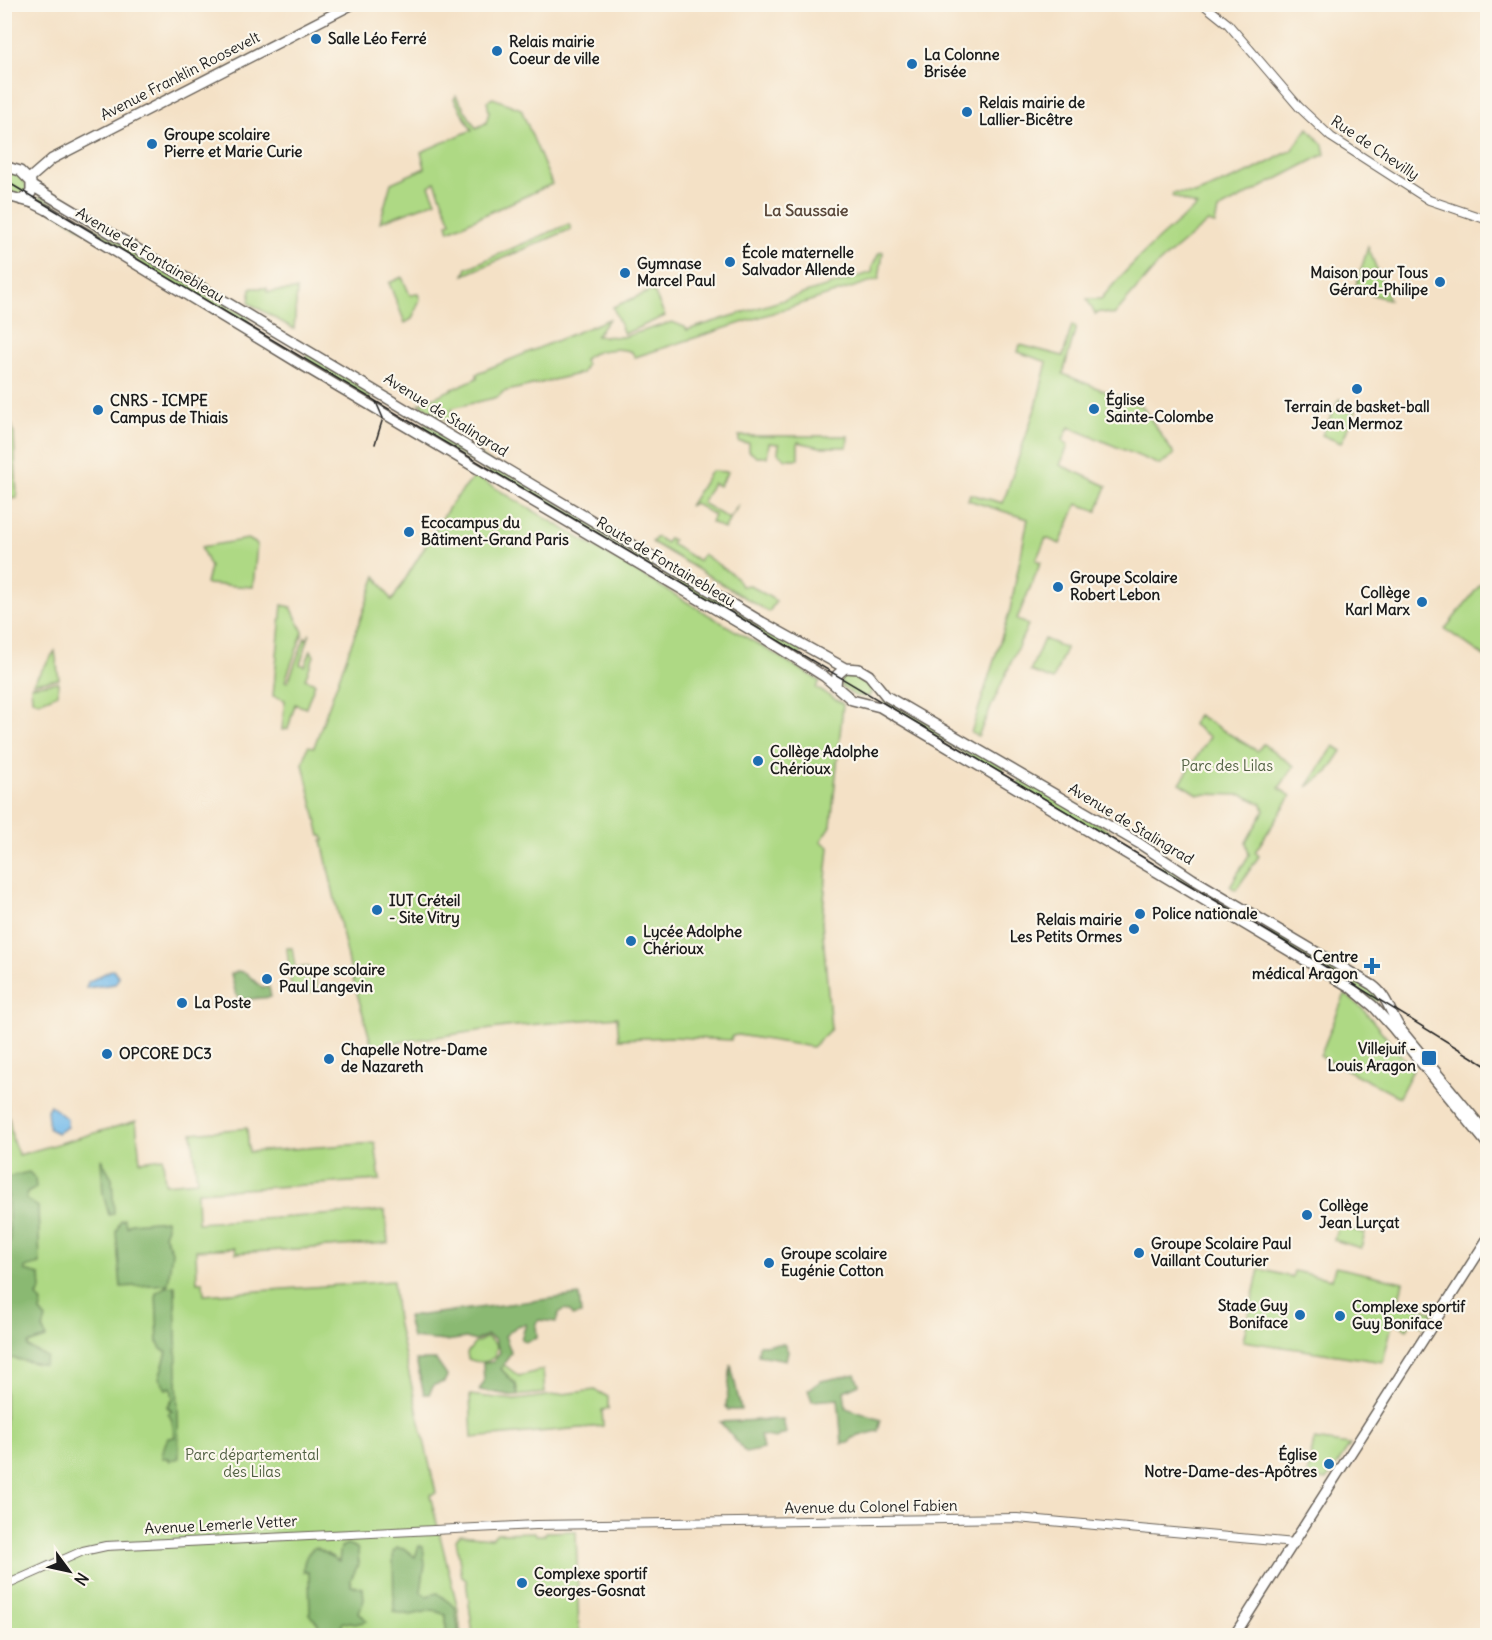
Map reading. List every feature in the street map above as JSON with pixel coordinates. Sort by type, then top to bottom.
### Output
[{"type":"main road","name":"Avenue Franklin Roosevelt","points":[[20,171],[52,159],[353,4]]},
{"type":"main road","name":"Avenue Franklin Roosevelt","points":[[21,200],[30,195],[31,182],[52,159]]},
{"type":"main road","points":[[4,166],[20,171]]},
{"type":"main road","name":"Avenue de Stalingrad","points":[[20,171],[31,182],[209,293],[303,346],[623,540],[844,668]]},
{"type":"main road","name":"Avenue de Fontainebleau","points":[[5,197],[21,200],[47,210],[261,341]]},
{"type":"main road","name":"Route de Fontainebleau","points":[[261,341],[756,633],[836,685]]},
{"type":"main road","points":[[302,365],[303,346]]},
{"type":"main road","points":[[844,668],[863,671],[877,685],[874,698],[862,702],[844,695],[836,685],[837,675],[844,668]]},
{"type":"main road","name":"Avenue de Stalingrad","points":[[877,685],[886,696],[1140,844],[1193,879],[1383,993],[1391,1014],[1402,1031],[1488,1135]]},
{"type":"main road","name":"Avenue de Stalingrad","points":[[862,702],[880,706],[1350,987],[1373,1006],[1392,1027],[1488,1145]]},
{"type":"main road","points":[[1240,1635],[1294,1543],[1488,1238]]},
{"type":"main road","points":[[1461,1281],[1472,1272],[1488,1248]]},
{"type":"main road","points":[[1234,1635],[1264,1592]]},
{"type":"street","name":"Rue de Chevilly","points":[[1203,4],[1219,16],[1306,114],[1336,141],[1429,200],[1488,219]]},
{"type":"street","name":"Avenue du Colonel Fabien","points":[[446,1528],[1023,1518],[1294,1543]]},
{"type":"street","name":"Avenue Lemerle Vetter","points":[[4,1586],[83,1551],[106,1546],[446,1528]]},
{"type":"green space","points":[[456,96],[476,128],[486,123],[489,112],[487,101],[493,98],[521,109],[552,184],[449,231],[447,224],[451,222],[435,182],[429,186],[436,201],[380,222],[391,183],[425,168],[421,152],[472,130],[454,99]]},
{"type":"green space","points":[[1308,128],[1323,145],[1325,154],[1218,210],[1215,224],[1208,222],[1159,263],[1114,315],[1101,312],[1095,314],[1087,299],[1101,299],[1146,250],[1197,206],[1172,196],[1173,193],[1195,194],[1250,172],[1292,150]]},
{"type":"green space","points":[[4,169],[17,174],[23,180],[27,192],[21,195],[5,191]]},
{"type":"green space","points":[[41,196],[249,317],[248,330],[38,202]]},
{"type":"green space","points":[[569,224],[571,229],[464,275],[467,268]]},
{"type":"green space","points":[[1368,247],[1389,300],[1355,289]]},
{"type":"green space","points":[[883,252],[879,279],[635,357],[632,352],[621,350],[593,353],[584,360],[586,365],[582,373],[503,392],[498,397],[452,408],[451,423],[419,404],[477,378],[480,372],[609,319],[596,336],[623,337],[672,322],[687,330],[873,272],[872,267],[879,253]]},
{"type":"green space","points":[[402,277],[410,295],[418,294],[420,299],[412,319],[405,323],[389,283]]},
{"type":"green space","points":[[251,288],[267,288],[267,292],[297,290],[294,329],[249,303]]},
{"type":"green space","points":[[653,290],[665,316],[624,334],[613,307]]},
{"type":"green space","points":[[1072,325],[1076,327],[1063,374],[1142,406],[1174,454],[1160,465],[1069,427],[1063,440],[1068,446],[1060,465],[1107,486],[1097,511],[1077,504],[1060,544],[1046,538],[1036,560],[1041,562],[1017,619],[1028,625],[978,736],[971,733],[1010,610],[1028,519],[968,500],[970,494],[1003,503],[1037,403],[1047,362],[1018,352],[1020,345],[1063,356]]},
{"type":"green space","points":[[307,352],[372,394],[369,399],[378,405],[306,364]]},
{"type":"green space","points":[[1339,399],[1357,408],[1341,443],[1322,435]]},
{"type":"green space","points":[[426,423],[663,567],[660,572],[420,432]]},
{"type":"green space","points":[[5,425],[12,425],[14,435],[17,498],[5,500]]},
{"type":"green space","points":[[739,436],[848,436],[847,447],[820,447],[798,442],[798,459],[786,459],[778,453],[779,444],[769,443],[767,457],[757,457],[749,451],[749,443],[739,442]]},
{"type":"green space","points":[[711,471],[728,472],[719,486],[713,483],[702,503],[729,519],[739,504],[724,529],[711,522],[714,515],[694,503],[689,506]]},
{"type":"green space","points":[[475,476],[820,681],[816,688],[843,704],[831,826],[821,841],[829,847],[822,922],[831,1029],[812,1047],[738,1035],[732,1036],[731,1040],[672,1037],[619,1039],[617,1017],[506,1027],[372,1046],[351,972],[322,841],[324,841],[323,836],[320,836],[303,764],[308,746],[314,747],[376,576],[392,601],[451,504]]},
{"type":"green space","points":[[657,537],[666,543],[669,538],[673,540],[671,544],[699,561],[703,554],[736,577],[741,586],[750,585],[776,601],[769,612],[652,542]]},
{"type":"green space","points":[[248,539],[257,544],[253,587],[206,584],[210,567],[201,547]]},
{"type":"green space","points":[[667,569],[804,648],[798,658],[663,575]]},
{"type":"green space","points":[[1487,576],[1487,658],[1445,629]]},
{"type":"green space","points":[[282,605],[291,607],[303,632],[285,681],[288,682],[305,637],[307,640],[310,633],[300,664],[305,666],[311,650],[314,656],[305,679],[315,683],[306,708],[295,704],[288,729],[282,730],[285,700],[273,696]]},
{"type":"green space","points":[[1044,639],[1066,648],[1053,680],[1030,671]]},
{"type":"green space","points":[[55,651],[59,679],[33,683]]},
{"type":"green space","points":[[845,673],[857,675],[867,682],[872,689],[869,697],[855,696],[841,686],[841,676]]},
{"type":"green space","points":[[58,682],[58,694],[39,702],[32,699],[31,686]]},
{"type":"green space","points":[[886,699],[1004,767],[1000,775],[883,705]]},
{"type":"green space","name":"Parc des Lilas","points":[[1198,715],[1257,751],[1263,744],[1294,766],[1279,788],[1291,796],[1255,852],[1259,856],[1236,890],[1230,886],[1249,855],[1246,842],[1264,811],[1262,804],[1243,795],[1198,794],[1180,783],[1210,737],[1192,724]]},
{"type":"green space","points":[[1334,746],[1342,751],[1328,772],[1307,787]]},
{"type":"green space","points":[[1021,779],[1110,831],[1105,839],[1017,785]]},
{"type":"green space","points":[[1164,862],[1251,916],[1247,922],[1159,872]]},
{"type":"green space","points":[[1273,929],[1378,992],[1382,1000],[1374,1001],[1269,935]]},
{"type":"green space","points":[[287,948],[292,948],[295,968],[308,967],[314,971],[318,991],[292,995]]},
{"type":"green space","points":[[238,971],[246,973],[262,988],[269,987],[271,997],[241,1000],[236,995],[231,974]]},
{"type":"green space","points":[[1345,994],[1363,1009],[1413,1070],[1399,1097],[1320,1056]]},
{"type":"green space","name":"Parc départemental des Lilas","points":[[5,1094],[13,1142],[19,1155],[136,1121],[140,1161],[163,1158],[165,1184],[197,1181],[192,1133],[247,1128],[249,1152],[375,1143],[380,1180],[197,1192],[198,1223],[385,1211],[388,1243],[236,1253],[235,1248],[196,1250],[197,1282],[203,1282],[204,1295],[393,1281],[397,1321],[436,1493],[430,1495],[458,1609],[461,1635],[5,1635]]},
{"type":"green space","points":[[101,1159],[112,1178],[114,1214],[109,1215],[103,1194]]},
{"type":"green space","points":[[29,1172],[35,1178],[36,1188],[27,1193],[26,1199],[38,1207],[40,1264],[25,1268],[25,1271],[40,1275],[41,1290],[37,1296],[42,1303],[40,1312],[46,1319],[43,1329],[46,1338],[28,1344],[28,1347],[47,1357],[44,1365],[5,1357],[4,1243],[10,1242],[7,1177]]},
{"type":"green space","points":[[124,1219],[127,1227],[131,1223],[166,1220],[167,1227],[164,1235],[172,1251],[168,1284],[121,1287],[116,1232],[120,1221]]},
{"type":"green space","points":[[1338,1225],[1365,1233],[1361,1248],[1334,1240]]},
{"type":"green space","name":"Complexe sportif Guy Boniface","points":[[1335,1267],[1403,1282],[1399,1299],[1433,1312],[1424,1326],[1412,1321],[1407,1329],[1393,1321],[1383,1362],[1243,1341],[1259,1269],[1292,1277],[1294,1271],[1332,1279]]},
{"type":"green space","points":[[175,1286],[179,1458],[169,1461],[169,1458],[162,1458],[162,1456],[168,1438],[175,1437],[168,1413],[172,1411],[167,1407],[173,1399],[171,1387],[166,1389],[159,1378],[167,1352],[161,1349],[158,1342],[156,1293],[165,1287]]},
{"type":"green space","points":[[579,1295],[581,1314],[572,1316],[570,1311],[565,1309],[559,1313],[556,1322],[539,1320],[536,1323],[537,1338],[525,1342],[521,1339],[526,1324],[517,1326],[505,1336],[511,1352],[501,1369],[515,1384],[518,1394],[515,1396],[479,1390],[484,1382],[483,1363],[493,1362],[500,1352],[494,1339],[487,1335],[475,1341],[466,1338],[446,1341],[412,1338],[407,1317]]},
{"type":"green space","points":[[487,1337],[497,1346],[495,1356],[482,1362],[468,1359],[467,1353],[474,1344]]},
{"type":"green space","points":[[784,1344],[788,1351],[786,1360],[758,1355],[759,1345]]},
{"type":"green space","points":[[416,1360],[436,1360],[447,1376],[444,1382],[434,1385],[429,1394],[424,1394]]},
{"type":"green space","points":[[503,1364],[519,1376],[543,1370],[545,1393],[515,1396],[518,1394],[516,1384],[501,1369]]},
{"type":"green space","points":[[731,1365],[741,1410],[728,1410],[726,1406]]},
{"type":"green space","points":[[855,1374],[859,1384],[844,1391],[846,1408],[881,1420],[878,1431],[852,1438],[849,1443],[842,1444],[838,1399],[812,1401],[808,1390],[821,1381]]},
{"type":"green space","points":[[595,1390],[608,1397],[608,1409],[602,1410],[603,1426],[472,1438],[470,1395],[515,1400]]},
{"type":"green space","points":[[783,1419],[786,1433],[775,1438],[760,1435],[763,1449],[746,1453],[720,1422]]},
{"type":"green space","points":[[1314,1440],[1350,1445],[1327,1480],[1307,1477]]},
{"type":"green space","name":"Complexe sportif Georges-Gosnat","points":[[576,1531],[579,1635],[473,1635],[466,1580],[462,1577],[456,1539],[460,1535],[492,1538],[497,1533],[535,1532],[536,1535],[545,1535],[546,1532]]},
{"type":"green space","points":[[347,1544],[357,1548],[357,1568],[351,1579],[351,1586],[363,1588],[364,1600],[359,1612],[367,1621],[355,1624],[343,1622],[338,1635],[318,1629],[318,1624],[310,1614],[309,1575],[308,1572],[304,1572],[304,1561],[315,1547],[339,1561],[341,1547]]},
{"type":"green space","points":[[419,1546],[423,1546],[425,1564],[421,1592],[426,1596],[437,1593],[455,1607],[459,1635],[446,1635],[446,1615],[433,1610],[411,1615],[394,1612],[393,1552],[397,1548],[405,1549],[415,1557]]},
{"type":"water","points":[[113,969],[119,977],[115,984],[86,988],[88,982]]},
{"type":"water","points":[[50,1105],[67,1119],[67,1127],[57,1133],[49,1129],[47,1110]]},
{"type":"tram line","points":[[4,180],[1282,940],[1488,1067]]},
{"type":"tram line","points":[[375,444],[383,418],[376,402]]},
{"type":"place","name":"Salle Léo Ferré","points":[[316,39]]},
{"type":"place","name":"Relais mairie Coeur de ville","points":[[497,51]]},
{"type":"place","name":"La Colonne Brisée","points":[[912,64]]},
{"type":"place","name":"Relais mairie de Lallier-Bicêtre","points":[[967,112]]},
{"type":"place","name":"Groupe scolaire Pierre et Marie Curie","points":[[152,144]]},
{"type":"place","name":"École maternelle Salvador Allende","points":[[730,262]]},
{"type":"place","name":"Gymnase Marcel Paul","points":[[625,273]]},
{"type":"place","name":"Maison pour Tous Gérard-Philipe","points":[[1440,282]]},
{"type":"place","name":"Terrain de basket-ball Jean Mermoz","points":[[1357,389]]},
{"type":"place","name":"Église Sainte-Colombe","points":[[1094,409]]},
{"type":"place","name":"CNRS - ICMPE Campus de Thiais","points":[[98,410]]},
{"type":"place","name":"Ecocampus du Bâtiment-Grand Paris","points":[[409,532]]},
{"type":"place","name":"Groupe Scolaire Robert Lebon","points":[[1058,587]]},
{"type":"place","name":"Collège Karl Marx","points":[[1422,602]]},
{"type":"place","name":"Collège Adolphe Chérioux","points":[[758,761]]},
{"type":"place","name":"IUT Créteil - Site Vitry","points":[[377,910]]},
{"type":"place","name":"Police nationale","points":[[1140,914]]},
{"type":"place","name":"Relais mairie Les Petits Ormes","points":[[1134,929]]},
{"type":"place","name":"Lycée Adolphe Chérioux","points":[[631,941]]},
{"type":"place","name":"Centre médical Aragon","points":[[1372,966]]},
{"type":"place","name":"Groupe scolaire Paul Langevin","points":[[267,979]]},
{"type":"place","name":"La Poste","points":[[182,1003]]},
{"type":"place","name":"OPCORE DC3","points":[[107,1054]]},
{"type":"place","name":"Villejuif - Louis Aragon","points":[[1429,1058]]},
{"type":"place","name":"Chapelle Notre-Dame de Nazareth","points":[[329,1059]]},
{"type":"place","name":"Collège Jean Lurçat","points":[[1307,1215]]},
{"type":"place","name":"Groupe Scolaire Paul Vaillant Couturier","points":[[1139,1253]]},
{"type":"place","name":"Groupe scolaire Eugénie Cotton","points":[[769,1263]]},
{"type":"place","name":"Stade Guy Boniface","points":[[1300,1315]]},
{"type":"place","name":"Complexe sportif Guy Boniface","points":[[1340,1316]]},
{"type":"place","name":"Église Notre-Dame-des-Apôtres","points":[[1329,1464]]},
{"type":"place","name":"Complexe sportif Georges-Gosnat","points":[[522,1583]]},
{"type":"district","name":"La Saussaie","points":[[806,210]]}]
